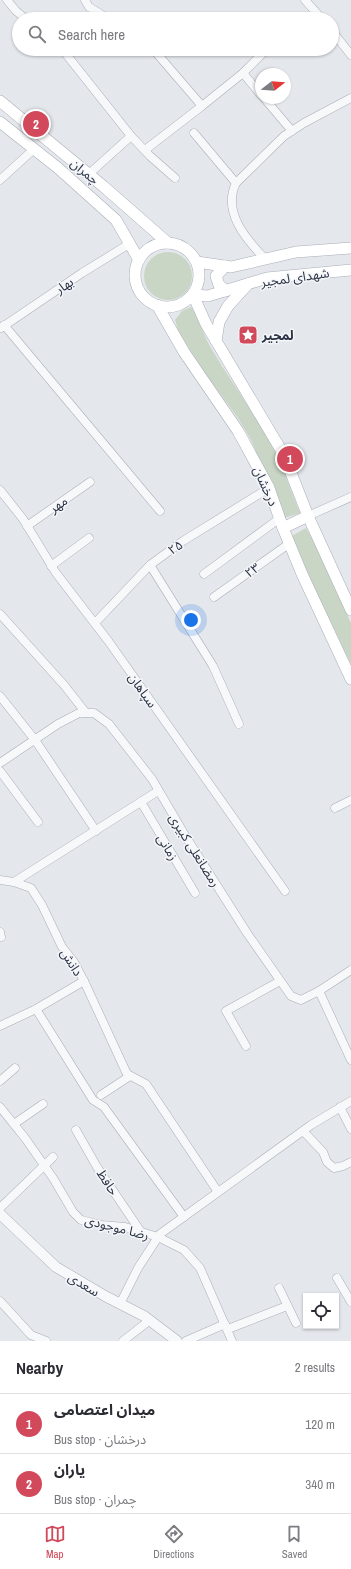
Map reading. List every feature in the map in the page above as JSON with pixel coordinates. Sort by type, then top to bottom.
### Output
[{"type":"main road","name":"چمران","points":[[0,101],[89,174],[168,243]]},
{"type":"main road","name":"چمران","points":[[0,122],[58,168],[116,220],[138,260]]},
{"type":"main road","points":[[168,243],[177,244],[192,254],[197,262],[199,279],[193,295],[185,302],[176,306],[166,307],[157,305],[147,300],[140,292],[136,282],[135,271],[138,260],[151,247],[168,243]]},
{"type":"main road","name":"شهدای لمجیر","points":[[197,262],[231,267],[296,252],[351,248]]},
{"type":"main road","points":[[225,266],[216,276],[219,285],[226,291]]},
{"type":"main road","name":"شهدای لمجیر","points":[[193,295],[208,296],[267,278],[351,270]]},
{"type":"main road","points":[[216,341],[219,322],[228,306],[249,284]]},
{"type":"main road","name":"درخشان","points":[[193,295],[206,324],[284,455],[308,516],[351,610]]},
{"type":"main road","name":"درخشان","points":[[157,305],[184,352],[238,431],[270,488],[290,543],[351,679]]},
{"type":"main road","points":[[282,523],[308,516]]},
{"type":"street","points":[[7,0],[17,12]]},
{"type":"street","points":[[85,0],[89,7],[97,12]]},
{"type":"street","points":[[305,0],[316,12]]},
{"type":"street","points":[[339,40],[351,55]]},
{"type":"street","points":[[68,56],[131,136],[175,178]]},
{"type":"street","points":[[159,56],[202,106]]},
{"type":"street","points":[[145,150],[243,73],[261,56]]},
{"type":"street","points":[[243,73],[255,88]]},
{"type":"street","points":[[265,260],[240,228],[235,217],[231,205],[232,191],[236,183],[284,136],[304,123],[351,98]]},
{"type":"street","points":[[269,104],[292,131]]},
{"type":"street","points":[[194,133],[236,183]]},
{"type":"street","points":[[89,174],[131,136]]},
{"type":"street","points":[[0,180],[34,149]]},
{"type":"street","name":"بهار","points":[[2,327],[82,273],[129,244]]},
{"type":"street","points":[[2,327],[160,511]]},
{"type":"street","name":"مهر","points":[[27,526],[90,482]]},
{"type":"street","name":"۲۵","points":[[95,623],[150,565],[183,541],[270,488]]},
{"type":"street","name":"سپاهان","points":[[0,490],[27,526],[51,566],[95,623],[285,891]]},
{"type":"street","points":[[308,516],[351,497]]},
{"type":"street","points":[[204,574],[282,523]]},
{"type":"street","points":[[51,566],[88,538]]},
{"type":"street","name":"۲۳","points":[[214,597],[290,543]]},
{"type":"street","points":[[150,565],[213,666],[239,724]]},
{"type":"street","points":[[0,614],[86,713]]},
{"type":"street","points":[[0,696],[35,740],[96,831]]},
{"type":"street","points":[[0,763],[58,724],[79,713],[86,713]]},
{"type":"street","name":"رمضانعلی کبیری","points":[[86,713],[94,713],[109,724],[152,779],[186,837],[247,933],[291,996],[301,1000],[351,970]]},
{"type":"street","points":[[0,771],[38,822]]},
{"type":"street","points":[[14,882],[158,791]]},
{"type":"street","points":[[335,808],[351,800]]},
{"type":"street","name":"زمانی","points":[[141,802],[195,893]]},
{"type":"street","name":"دانش","points":[[0,880],[14,882],[31,888],[42,905],[62,947],[74,962],[84,981],[36,1009],[0,1026]]},
{"type":"street","points":[[84,981],[127,1074],[146,1084],[218,1192]]},
{"type":"street","points":[[246,1046],[226,1011],[280,981]]},
{"type":"street","points":[[318,991],[351,1060]]},
{"type":"street","points":[[36,1009],[92,1100],[104,1107],[184,1217]]},
{"type":"street","points":[[0,1081],[15,1068]]},
{"type":"street","points":[[101,1096],[130,1076]]},
{"type":"street","points":[[120,1304],[138,1268],[158,1237],[303,1131],[351,1101]]},
{"type":"street","points":[[14,1124],[42,1104]]},
{"type":"street","name":"رضا موجودی","points":[[0,1107],[44,1165],[73,1212],[81,1220],[101,1225],[125,1227],[158,1237],[184,1250],[200,1268],[232,1341]]},
{"type":"street","points":[[340,1107],[351,1129]]},
{"type":"street","name":"حافظ","points":[[76,1130],[97,1167],[141,1232]]},
{"type":"street","points":[[303,1131],[323,1152],[327,1162],[334,1168],[351,1162]]},
{"type":"street","points":[[0,1208],[53,1157]]},
{"type":"street","name":"سعدی","points":[[0,1214],[56,1267],[144,1316],[177,1341]]},
{"type":"street","points":[[337,1278],[351,1302]]},
{"type":"street","points":[[279,1288],[296,1323]]},
{"type":"street","points":[[0,1301],[31,1335],[46,1341]]},
{"type":"street","points":[[186,1341],[287,1306]]},
{"type":"street","points":[[123,1341],[150,1320]]},
{"type":"green space","points":[[163,252],[173,252],[185,259],[192,271],[192,281],[185,293],[173,300],[163,300],[155,296],[148,289],[144,281],[144,271],[148,263],[155,256]]},
{"type":"green space","points":[[191,307],[211,348],[258,421],[272,446],[300,513],[284,518],[251,440],[238,418],[208,377],[179,333],[175,320],[182,311]]},
{"type":"green space","points":[[306,528],[315,544],[351,623],[351,664],[311,581],[292,536]]},
{"type":"place","name":"یاران","points":[[36,124]]},
{"type":"place","name":"لمجیر","points":[[248,335]]},
{"type":"place","name":"میدان اعتصامی","points":[[290,459]]}]
